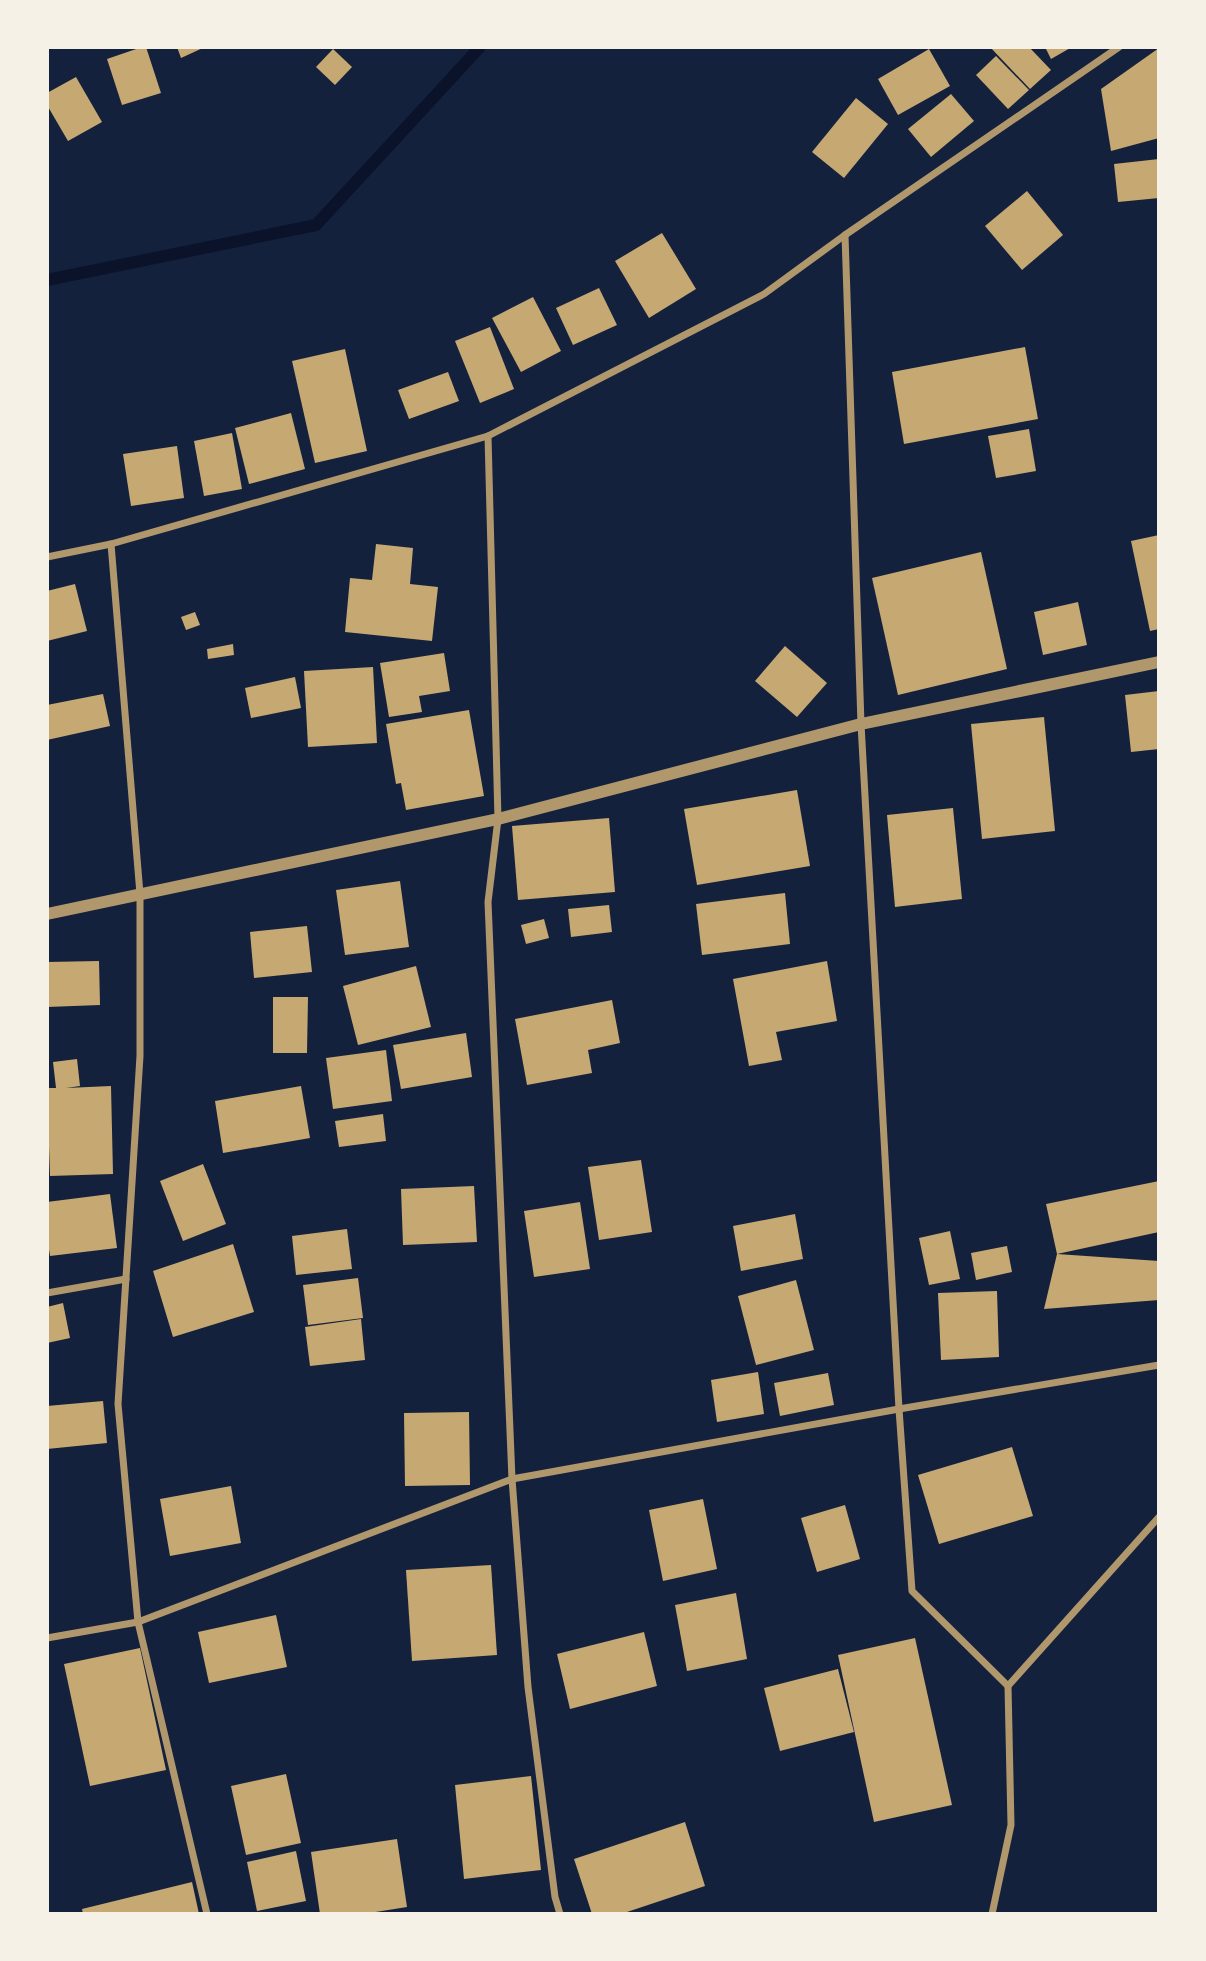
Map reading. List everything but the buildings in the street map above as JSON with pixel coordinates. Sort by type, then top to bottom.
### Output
[{"type":"street","points":[[47,557],[111,544],[488,436],[764,294],[845,234],[1119,47]]},
{"type":"street","points":[[845,234],[861,724],[899,1409],[912,1591],[1009,1686]]},
{"type":"street","points":[[488,436],[498,819],[488,902],[512,1479],[528,1687],[559,1914]]},
{"type":"street","points":[[111,544],[140,894],[140,1056],[118,1404],[138,1622],[207,1914]]},
{"type":"street","points":[[47,914],[498,819],[861,724],[1159,662]]},
{"type":"street","points":[[47,1293],[126,1279]]},
{"type":"street","points":[[47,1639],[138,1622],[512,1479],[1159,1365]]},
{"type":"street","points":[[992,1914],[1010,1825],[1009,1686],[1159,1517]]},
{"type":"waterway","points":[[47,280],[316,225],[480,47]]}]
